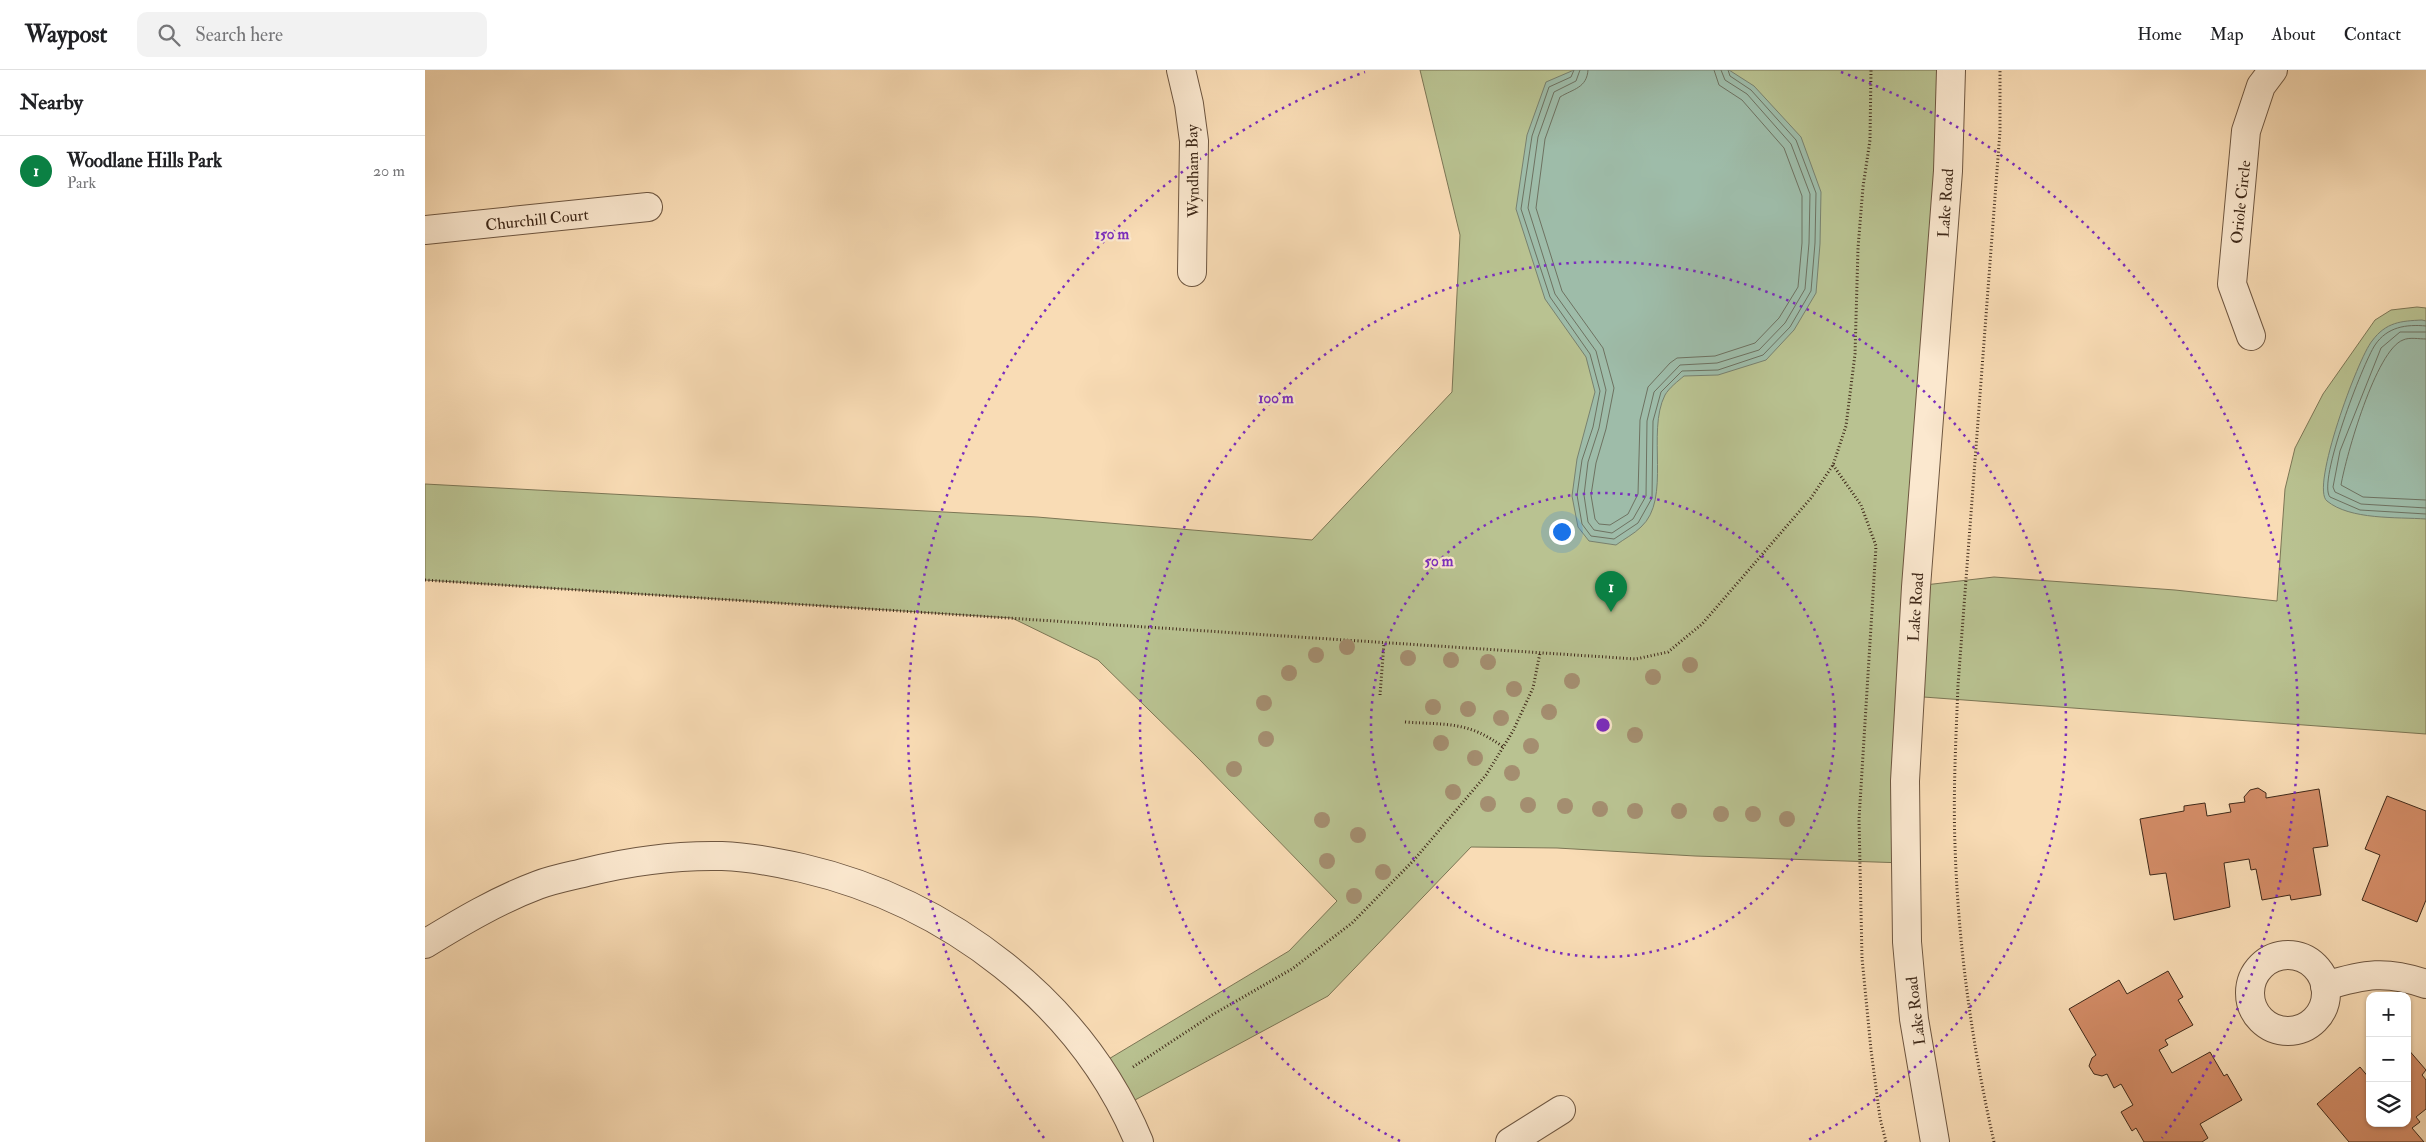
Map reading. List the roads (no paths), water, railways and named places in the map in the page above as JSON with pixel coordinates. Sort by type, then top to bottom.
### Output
[{"type":"street","name":"Wyndham Bay","points":[[1181,70],[1189,104],[1194,141],[1192,272]]},
{"type":"street","name":"Lake Road","points":[[1935,1142],[1914,1019],[1908,952],[1905,781],[1916,587],[1948,171],[1951,70]]},
{"type":"street","name":"Oriole Circle","points":[[2251,336],[2231,284],[2246,131],[2261,86],[2273,70]]},
{"type":"street","name":"Churchill Court","points":[[425,230],[648,207]]},
{"type":"street","points":[[425,944],[484,910],[539,884],[608,867],[667,858],[723,856],[779,863],[831,875],[875,889],[928,914],[977,944],[1017,977],[1055,1012],[1082,1043],[1109,1082],[1139,1142]]},
{"type":"street","points":[[2325,986],[2356,976],[2381,973],[2405,977],[2426,984]]},
{"type":"street","points":[[1510,1142],[1561,1110]]},
{"type":"water","points":[[1574,70],[1729,70],[1754,86],[1801,137],[1821,192],[1820,244],[1816,293],[1794,330],[1766,360],[1718,375],[1684,376],[1667,392],[1660,410],[1657,483],[1655,500],[1650,515],[1641,527],[1616,545],[1589,541],[1578,527],[1572,496],[1577,459],[1595,392],[1586,357],[1545,299],[1516,209],[1527,135],[1546,82]]},
{"type":"water","points":[[2426,321],[2426,519],[2361,515],[2348,512],[2327,501],[2323,491],[2330,449],[2347,396],[2365,352],[2377,335],[2388,326],[2394,324]]},
{"type":"place","name":"Woodlane Hills Park","points":[[1611,612]]}]
